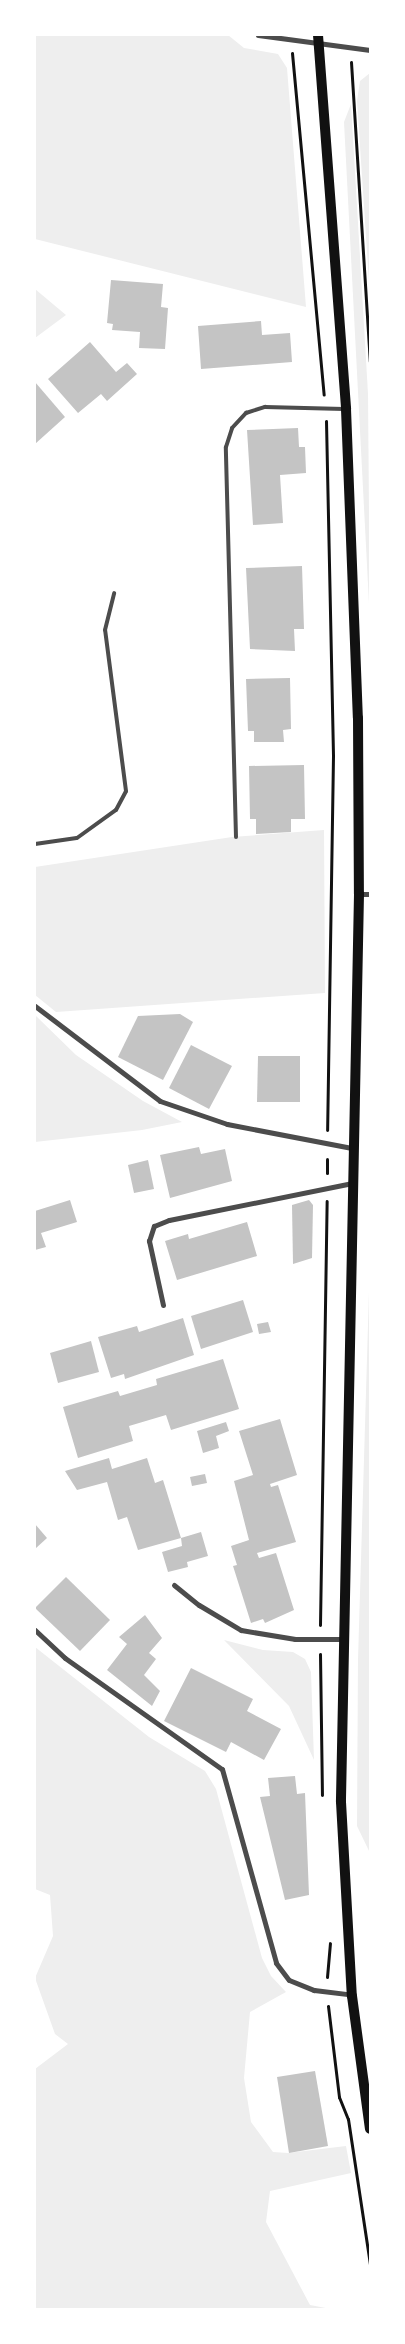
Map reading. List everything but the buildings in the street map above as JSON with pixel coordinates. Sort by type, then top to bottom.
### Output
[{"type":"main road","points":[[318,38],[346,409],[358,718],[359,894],[342,1640],[341,1802],[352,1996],[370,2129]]},
{"type":"street","points":[[258,35],[318,38],[370,50]]},
{"type":"street","points":[[359,894],[370,894]]},
{"type":"street","points":[[35,1006],[160,1101],[227,1124],[352,1148]]},
{"type":"street","points":[[163,1305],[149,1241],[154,1226],[169,1220],[352,1183]]},
{"type":"street","points":[[174,1585],[199,1605],[241,1630],[295,1639],[342,1640]]},
{"type":"street","points":[[35,1630],[65,1658],[222,1769],[276,1963],[289,1980],[314,1990],[352,1996]]},
{"type":"lane","points":[[236,837],[226,448],[232,428],[246,413],[265,407],[346,409]]},
{"type":"lane","points":[[35,844],[77,838],[116,810],[126,791],[105,630],[114,592]]},
{"type":"path","points":[[349,45],[370,360]]},
{"type":"shaded area","points":[[35,35],[228,35],[244,48],[278,54],[287,68],[306,307],[35,239]]},
{"type":"shaded area","points":[[370,73],[370,297],[357,101],[360,81]]},
{"type":"shaded area","points":[[351,104],[368,394],[370,623],[344,122]]},
{"type":"shaded area","points":[[35,289],[66,315],[35,338]]},
{"type":"shaded area","points":[[324,830],[325,993],[56,1012],[35,995],[35,867],[232,837]]},
{"type":"shaded area","points":[[35,1015],[76,1055],[143,1101],[182,1122],[142,1130],[35,1142]]},
{"type":"shaded area","points":[[370,1258],[370,1853],[357,1826],[358,1660]]},
{"type":"shaded area","points":[[224,1640],[263,1650],[293,1652],[305,1659],[311,1672],[314,1760],[289,1706]]},
{"type":"shaded area","points":[[35,1647],[149,1737],[205,1771],[216,1789],[262,1958],[271,1976],[286,1992],[250,2012],[244,2078],[251,2122],[273,2152],[288,2153],[346,2146],[351,2173],[270,2191],[266,2222],[310,2305],[331,2309],[35,2309],[35,2069],[68,2044],[55,2034],[35,1978],[53,1936],[50,1895],[35,1889]]}]
